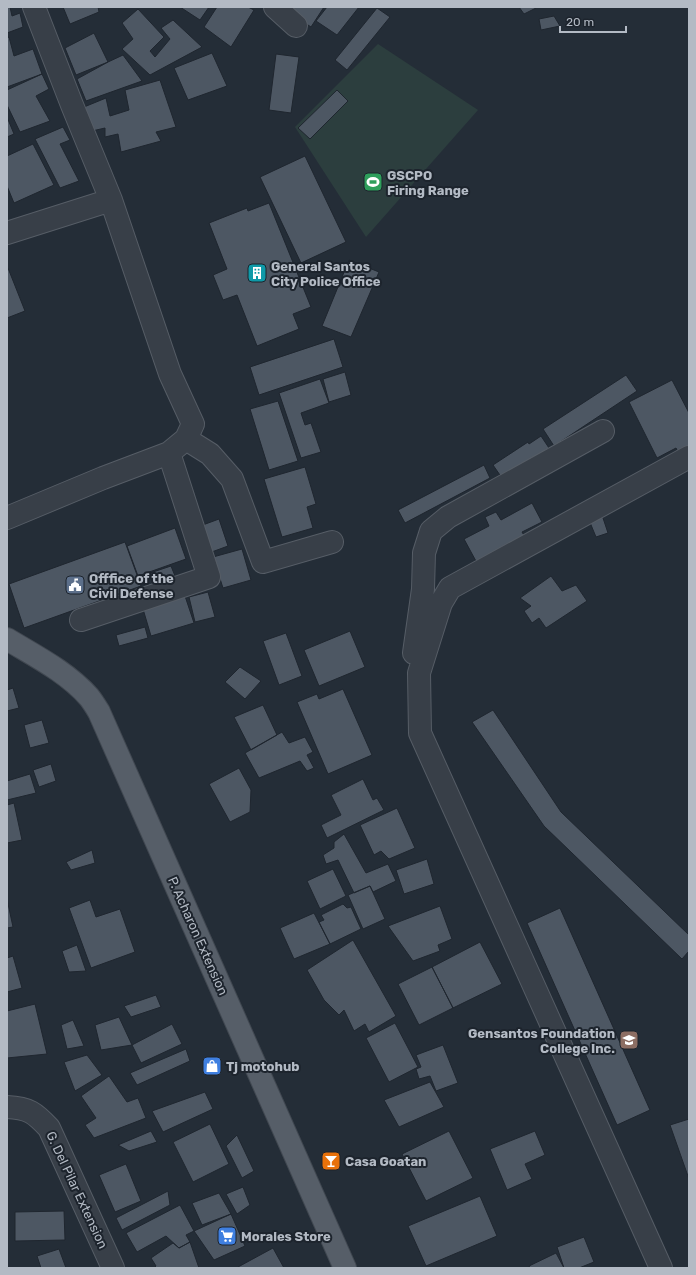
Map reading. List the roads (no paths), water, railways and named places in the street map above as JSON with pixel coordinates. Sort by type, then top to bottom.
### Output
[{"type":"main road","name":"P. Acharon Extension","points":[[7,639],[54,668],[74,683],[89,697],[100,712],[344,1268]]},
{"type":"street","points":[[7,518],[103,478],[169,453],[186,439],[193,424],[170,374],[111,200],[34,7]]},
{"type":"street","points":[[275,7],[296,26]]},
{"type":"street","points":[[7,233],[111,200]]},
{"type":"street","points":[[419,673],[414,659],[423,589],[424,553],[431,531],[448,517],[602,431]]},
{"type":"street","points":[[186,439],[210,454],[232,479],[263,562],[332,542]]},
{"type":"street","points":[[81,620],[209,577],[169,453]]},
{"type":"street","points":[[661,1268],[420,733],[419,673],[441,603],[450,588],[689,457]]},
{"type":"street","name":"G. Del Pilar Extension","points":[[7,1107],[22,1108],[37,1116],[49,1128],[113,1268]]},
{"type":"place","name":"GSCPO Firing Range","points":[[373,182]]},
{"type":"place","name":"General Santos City Police Office","points":[[257,273]]},
{"type":"place","name":"Offfice of the Civil Defense","points":[[75,585]]},
{"type":"place","name":"Gensantos Foundation College Inc.","points":[[629,1040]]},
{"type":"place","name":"Tj motohub","points":[[212,1066]]},
{"type":"place","name":"Casa Goatan","points":[[331,1161]]},
{"type":"place","name":"Morales Store","points":[[227,1236]]}]
